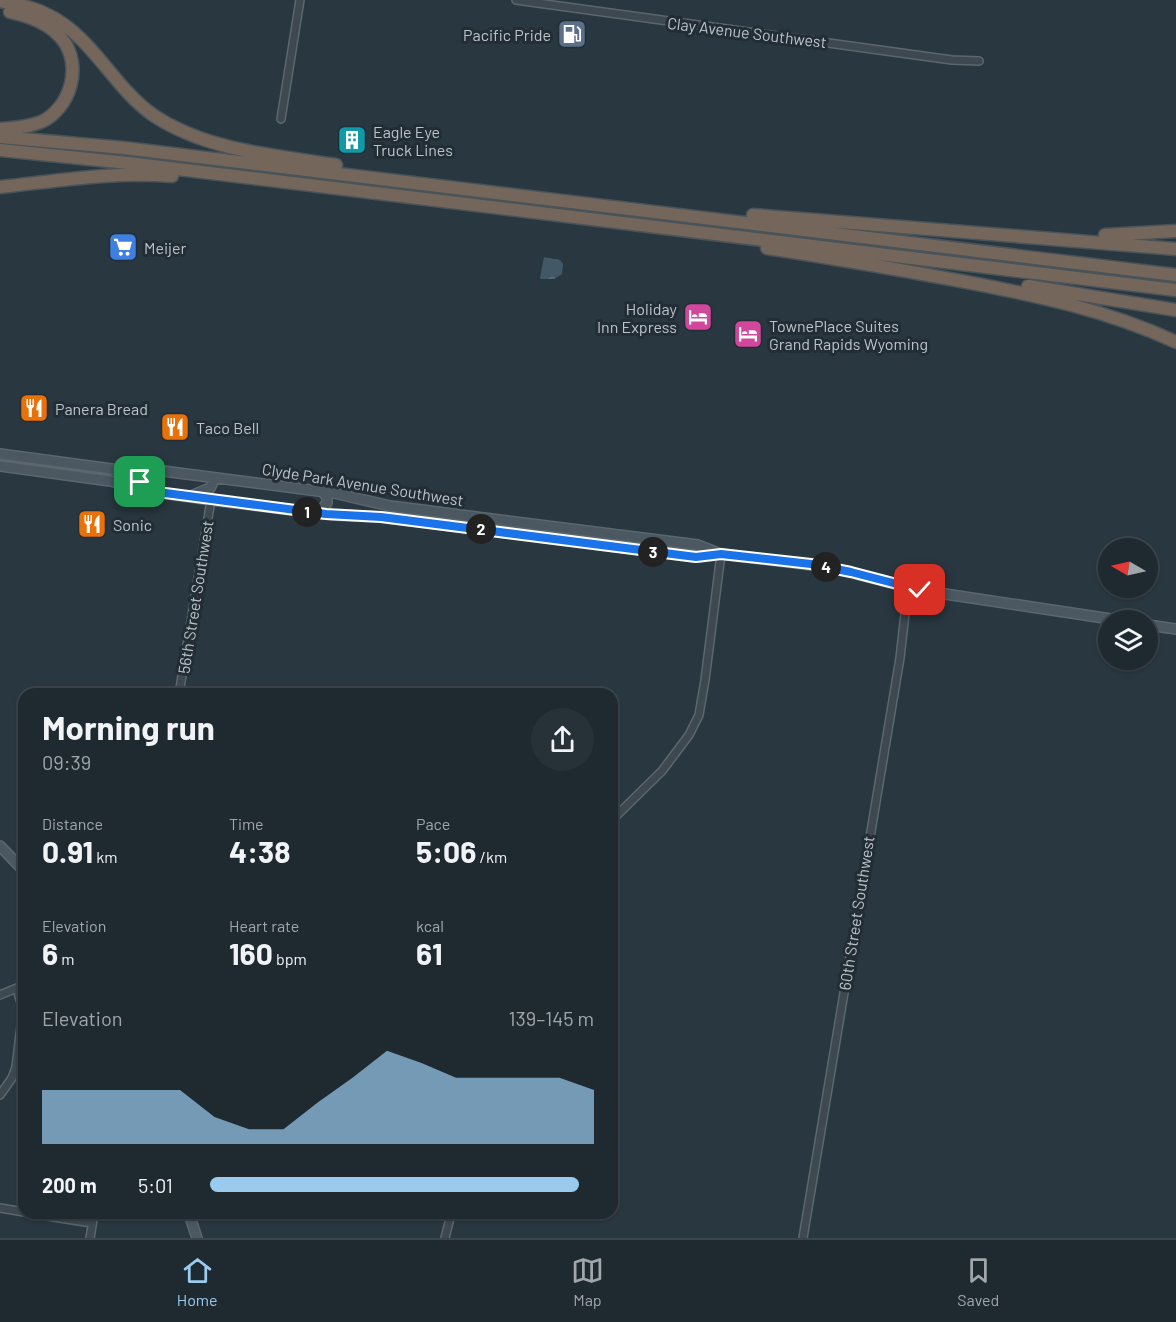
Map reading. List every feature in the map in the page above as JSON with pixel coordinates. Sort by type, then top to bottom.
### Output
[{"type":"highway","points":[[0,1],[36,10],[64,24],[84,42],[137,101],[158,118],[198,138],[233,148],[452,187]]},
{"type":"highway","points":[[0,10],[35,19],[54,31],[68,48],[72,69],[71,83],[66,97],[51,115],[33,124],[0,129]]},
{"type":"highway","points":[[0,137],[124,148],[1176,275]]},
{"type":"highway","points":[[0,150],[1176,290]]},
{"type":"highway","points":[[0,187],[134,174],[233,182],[282,182]]},
{"type":"highway","points":[[601,205],[675,208],[841,224],[1176,249]]},
{"type":"highway","points":[[523,211],[596,226],[1031,286],[1176,310]]},
{"type":"highway","points":[[994,234],[1133,235],[1176,231]]},
{"type":"highway","points":[[896,268],[1066,302],[1126,321],[1176,342]]},
{"type":"main road","name":"Clyde Park Avenue Southwest","points":[[0,454],[114,469],[163,471],[323,492],[378,504],[698,545],[721,554]]},
{"type":"main road","name":"Clyde Park Avenue Southwest","points":[[0,466],[110,481],[142,489],[211,500],[310,512],[409,520],[696,557],[721,554],[829,567],[908,587],[1098,617]]},
{"type":"main road","points":[[142,489],[140,482],[142,476],[163,471]]},
{"type":"main road","points":[[189,496],[208,489],[215,478]]},
{"type":"main road","points":[[310,512],[325,506],[327,500],[323,492]]},
{"type":"main road","points":[[409,520],[422,517],[426,510]]},
{"type":"main road","points":[[1158,626],[1176,629]]},
{"type":"main road","points":[[0,846],[18,865]]},
{"type":"main road","points":[[191,1219],[197,1238]]},
{"type":"street","points":[[281,119],[300,0]]},
{"type":"street","name":"Clay Avenue Southwest","points":[[516,0],[952,60],[979,61]]},
{"type":"street","name":"56th Street Southwest","points":[[180,688],[211,500]]},
{"type":"street","points":[[618,814],[669,762],[689,735],[699,714],[721,554]]},
{"type":"street","name":"60th Street Southwest","points":[[803,1238],[900,658],[908,587]]},
{"type":"street","points":[[0,994],[16,990],[18,996]]},
{"type":"street","points":[[0,1095],[12,1078],[18,1051]]},
{"type":"street","points":[[0,1208],[18,1211]]},
{"type":"street","points":[[66,1219],[92,1223]]},
{"type":"street","points":[[90,1238],[93,1219]]},
{"type":"street","points":[[445,1238],[450,1219]]},
{"type":"water","points":[[544,257],[560,260],[563,264],[562,274],[554,279],[541,279]]},
{"type":"place","name":"Pacific Pride","points":[[572,34]]},
{"type":"place","name":"Eagle Eye Truck Lines","points":[[352,140]]},
{"type":"place","name":"Meijer","points":[[123,247]]},
{"type":"place","name":"Holiday Inn Express","points":[[698,317]]},
{"type":"place","name":"TownePlace Suites Grand Rapids Wyoming","points":[[748,334]]},
{"type":"place","name":"Panera Bread","points":[[34,408]]},
{"type":"place","name":"Taco Bell","points":[[175,427]]},
{"type":"place","name":"Sonic","points":[[92,524]]},
{"type":"route","points":[[140,482],[142,489],[211,500],[343,516],[381,517],[696,557],[721,554],[811,564],[920,590]]}]
